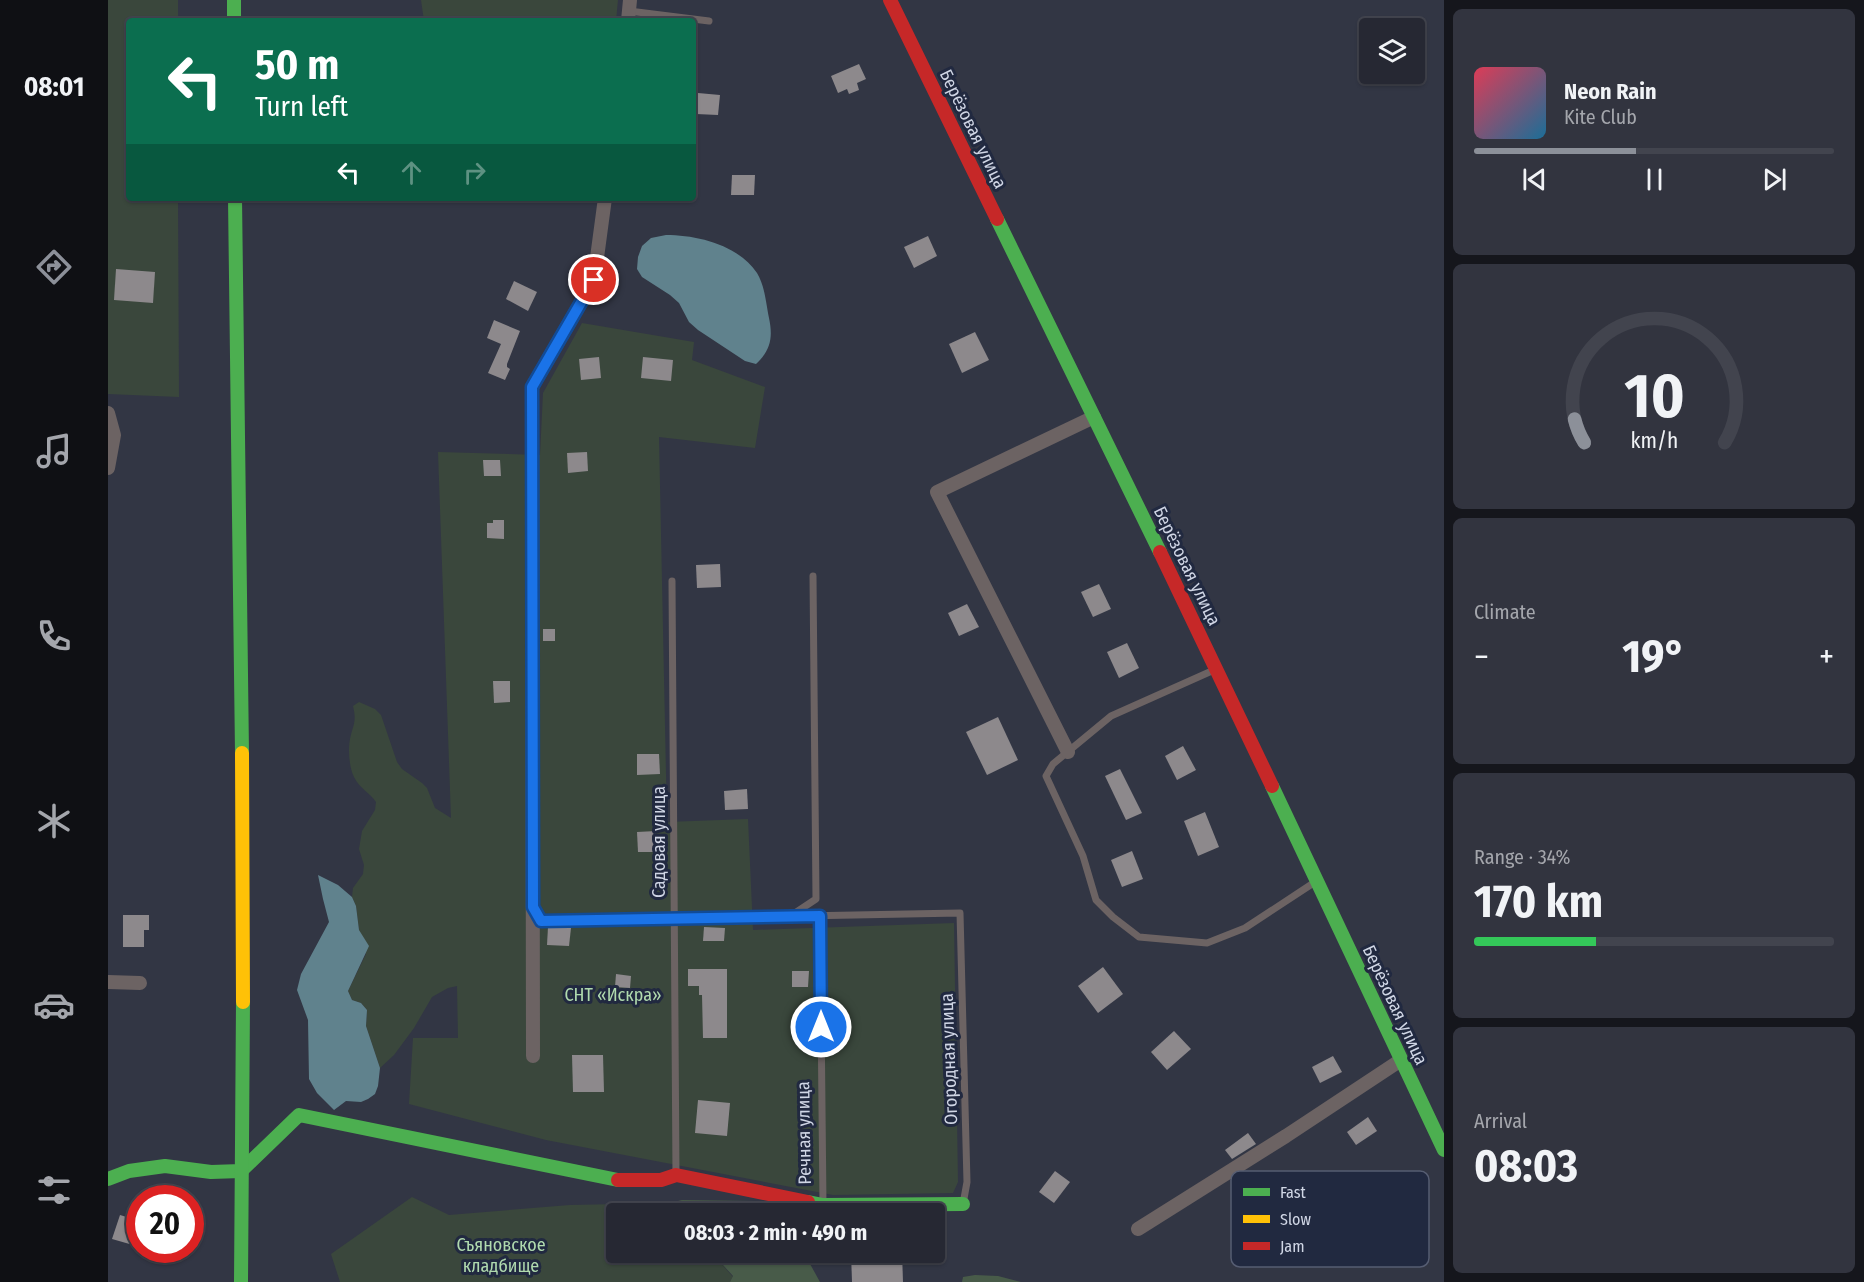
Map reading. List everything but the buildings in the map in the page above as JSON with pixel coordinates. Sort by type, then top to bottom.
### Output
[{"type":"street","points":[[234,0],[234,18]]},
{"type":"street","name":"Берёзовая улица","points":[[890,0],[1217,669],[1444,1150]]},
{"type":"street","points":[[236,201],[244,879],[241,1282]]},
{"type":"street","points":[[533,1056],[532,387],[594,280],[605,201]]},
{"type":"street","points":[[108,412],[114,435],[108,468]]},
{"type":"street","points":[[1068,752],[937,492],[1094,417]]},
{"type":"street","points":[[108,982],[140,982]]},
{"type":"street","points":[[1138,1229],[1401,1060]]},
{"type":"street","points":[[108,1179],[129,1171],[165,1166],[211,1172],[241,1171],[299,1116],[616,1180],[662,1180],[676,1175],[813,1203]]},
{"type":"street","points":[[945,1204],[963,1204]]},
{"type":"lane","points":[[629,11],[686,18]]},
{"type":"lane","points":[[696,19],[710,21]]},
{"type":"lane","points":[[791,916],[816,899],[813,576]]},
{"type":"lane","name":"Садовая улица","points":[[672,581],[676,1175]]},
{"type":"lane","points":[[1217,669],[1111,716],[1053,764],[1046,776],[1083,856],[1096,900],[1139,937],[1207,944],[1245,928],[1316,881]]},
{"type":"lane","points":[[533,907],[541,921],[820,916]]},
{"type":"lane","name":"Огородная улица","points":[[820,916],[960,913],[967,1182],[963,1204]]},
{"type":"lane","name":"Речная улица","points":[[820,916],[823,1203]]},
{"type":"green space","points":[[108,0],[178,0],[178,18],[126,18],[126,201],[178,201],[179,397],[108,394]]},
{"type":"green space","points":[[421,0],[618,0],[616,18],[424,18]]},
{"type":"green space","name":"СНТ «Искра»","points":[[582,323],[694,342],[692,360],[765,387],[755,448],[659,437],[667,822],[748,819],[753,930],[954,923],[958,1182],[953,1193],[833,1195],[546,1140],[409,1104],[413,1038],[458,1038],[457,986],[432,997],[414,1028],[394,1055],[380,1068],[366,1026],[367,1010],[361,1003],[352,1000],[348,991],[366,954],[352,897],[353,888],[363,874],[364,865],[359,849],[362,831],[375,810],[376,802],[356,781],[352,773],[349,748],[355,720],[353,706],[359,702],[375,709],[381,715],[397,762],[402,769],[427,788],[435,808],[451,818],[438,452],[540,455],[543,393]]},
{"type":"green space","name":"Съяновское кладбище","points":[[412,1197],[449,1215],[606,1204],[606,1263],[721,1263],[733,1277],[730,1282],[340,1282],[331,1254]]},
{"type":"green space","points":[[682,1200],[757,1201],[760,1203],[670,1203]]},
{"type":"green space","points":[[721,1263],[810,1263],[820,1282],[730,1282],[733,1276]]},
{"type":"green space","points":[[998,1276],[1021,1282],[962,1282],[963,1277]]},
{"type":"water","points":[[666,235],[691,237],[716,243],[739,255],[757,273],[764,289],[771,331],[768,348],[756,364],[745,361],[698,330],[689,322],[679,303],[642,277],[637,269],[642,246],[651,238]]},
{"type":"water","points":[[318,875],[338,885],[352,897],[356,906],[359,930],[369,946],[348,991],[352,1000],[361,1003],[367,1010],[366,1026],[380,1068],[375,1094],[361,1102],[346,1101],[334,1110],[317,1093],[309,1079],[308,1020],[297,990],[301,974],[329,922]]},
{"type":"traffic: fast","points":[[234,0],[234,18]]},
{"type":"traffic: fast","points":[[235,201],[242,753]]},
{"type":"traffic: fast","points":[[997,219],[1160,552]]},
{"type":"traffic: fast","points":[[1272,786],[1444,1150]]},
{"type":"traffic: fast","points":[[241,1282],[243,1002]]},
{"type":"traffic: fast","points":[[108,1179],[129,1171],[165,1166],[211,1172],[241,1171],[299,1115],[618,1180]]},
{"type":"traffic: fast","points":[[808,1202],[823,1205],[963,1204]]},
{"type":"traffic: slow","points":[[242,753],[243,1002]]},
{"type":"traffic: jam","points":[[890,0],[997,219]]},
{"type":"traffic: jam","points":[[1160,552],[1272,786]]},
{"type":"traffic: jam","points":[[618,1180],[661,1180],[676,1175],[808,1202]]},
{"type":"route","points":[[594,280],[532,387],[533,907],[541,921],[820,916],[821,1027]]}]
